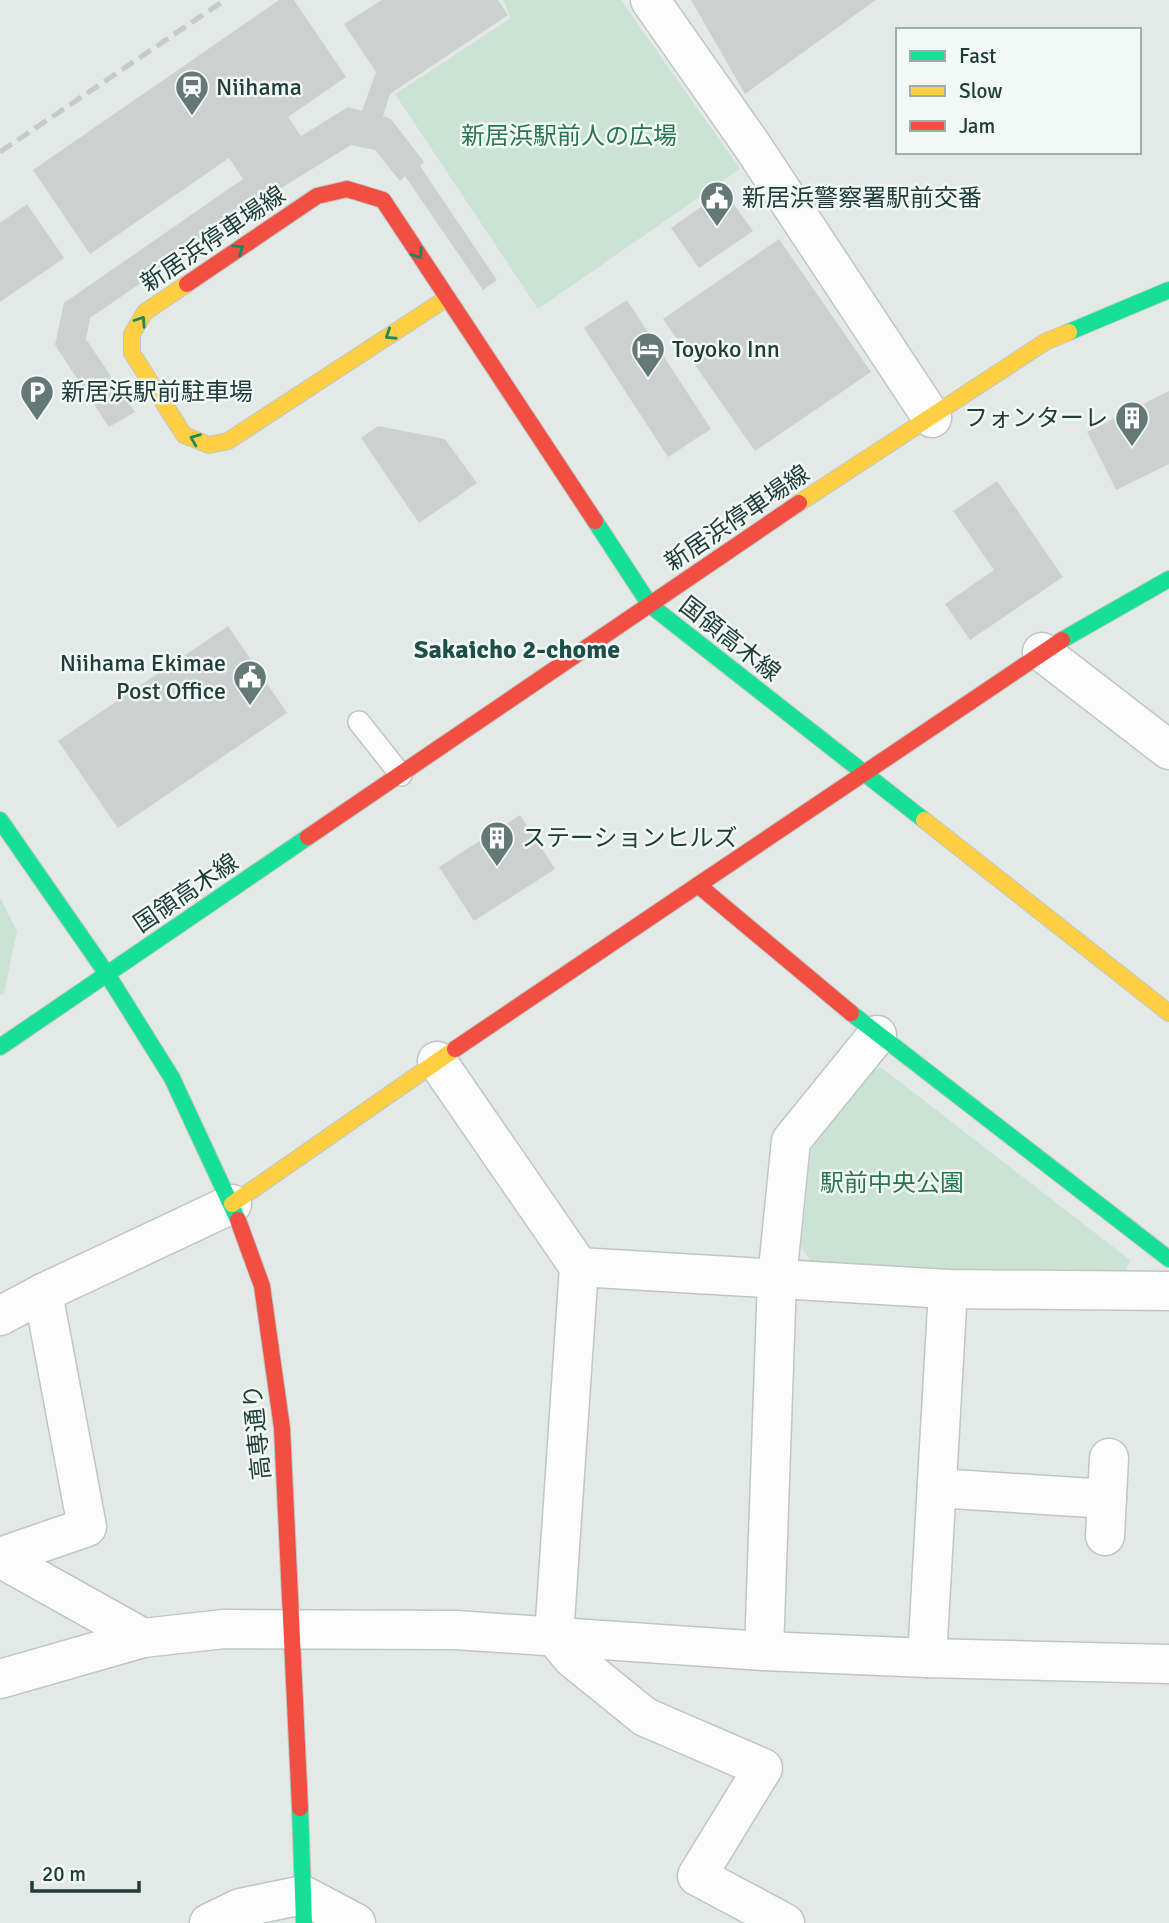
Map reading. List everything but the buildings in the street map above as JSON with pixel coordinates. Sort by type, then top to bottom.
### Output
[{"type":"main road","name":"新居浜停車場線","points":[[447,298],[228,441],[209,445],[184,435],[132,354],[132,334],[145,312],[317,196],[347,189],[383,200],[649,605],[776,518],[1045,342],[1169,290]]},
{"type":"main road","points":[[232,1204],[437,1061],[1042,652],[1169,579]]},
{"type":"main road","name":"国領高木線","points":[[0,1047],[649,605],[1169,1013]]},
{"type":"main road","name":"高専通り","points":[[0,820],[107,974],[172,1078],[232,1204],[262,1286],[282,1428],[304,1909]]},
{"type":"main road","points":[[698,885],[877,1035],[1169,1259]]},
{"type":"street","points":[[650,0],[751,144],[932,418]]},
{"type":"street","points":[[1042,652],[1169,750]]},
{"type":"street","points":[[764,1651],[777,1279],[791,1141],[877,1035]]},
{"type":"street","points":[[437,1061],[579,1267],[554,1636],[572,1658],[645,1717],[763,1768],[698,1876],[785,1923]]},
{"type":"street","points":[[0,1316],[232,1204]]},
{"type":"street","points":[[579,1267],[948,1289],[1169,1292]]},
{"type":"street","points":[[927,1658],[948,1289]]},
{"type":"street","points":[[0,1557],[87,1527],[43,1293]]},
{"type":"street","points":[[936,1488],[1106,1517],[1109,1458]]},
{"type":"street","points":[[0,1557],[143,1638]]},
{"type":"street","points":[[0,1679],[143,1638],[224,1629],[293,1628],[456,1630],[764,1651],[1169,1664]]},
{"type":"street","points":[[209,1923],[240,1908],[304,1909],[356,1923]]},
{"type":"lane","points":[[359,722],[401,775]]},
{"type":"green space","name":"新居浜駅前人の広場","points":[[503,0],[621,0],[740,169],[538,309],[395,94],[511,18]]},
{"type":"green space","points":[[0,897],[17,931],[4,993],[0,995]]},
{"type":"green space","name":"駅前中央公園","points":[[882,1068],[1130,1260],[1123,1279],[812,1263],[801,1247],[811,1150],[867,1070]]},
{"type":"railway","points":[[0,152],[225,0]]},
{"type":"traffic: fast","points":[[1069,332],[1169,290]]},
{"type":"traffic: fast","points":[[595,521],[650,605],[924,820]]},
{"type":"traffic: fast","points":[[1062,640],[1169,579]]},
{"type":"traffic: fast","points":[[0,820],[107,974],[172,1078],[238,1220]]},
{"type":"traffic: fast","points":[[0,1047],[308,837]]},
{"type":"traffic: fast","points":[[851,1013],[1169,1259]]},
{"type":"traffic: fast","points":[[300,1808],[304,1923]]},
{"type":"traffic: slow","points":[[187,284],[145,312],[132,334],[132,353],[184,435],[209,445],[228,441],[447,298]]},
{"type":"traffic: slow","points":[[799,503],[1045,342],[1069,332]]},
{"type":"traffic: slow","points":[[924,820],[1169,1013]]},
{"type":"traffic: slow","points":[[232,1204],[455,1049]]},
{"type":"traffic: jam","points":[[187,284],[317,196],[347,189],[383,200],[595,521]]},
{"type":"traffic: jam","points":[[308,837],[799,503]]},
{"type":"traffic: jam","points":[[698,885],[1062,640]]},
{"type":"traffic: jam","points":[[455,1049],[698,885],[851,1013]]},
{"type":"traffic: jam","points":[[238,1220],[262,1286],[282,1428],[300,1808]]},
{"type":"place","name":"Niihama","points":[[192,117]]},
{"type":"place","name":"新居浜警察署駅前交番","points":[[717,228]]},
{"type":"place","name":"Toyoko Inn","points":[[648,379]]},
{"type":"place","name":"新居浜駅前駐車場","points":[[37,422]]},
{"type":"place","name":"フォンターレ","points":[[1132,448]]},
{"type":"place","name":"Niihama Ekimae Post Office","points":[[250,707]]},
{"type":"place","name":"ステーションヒルズ","points":[[497,868]]},
{"type":"district","name":"Sakaicho 2-chome","points":[[517,650]]}]
